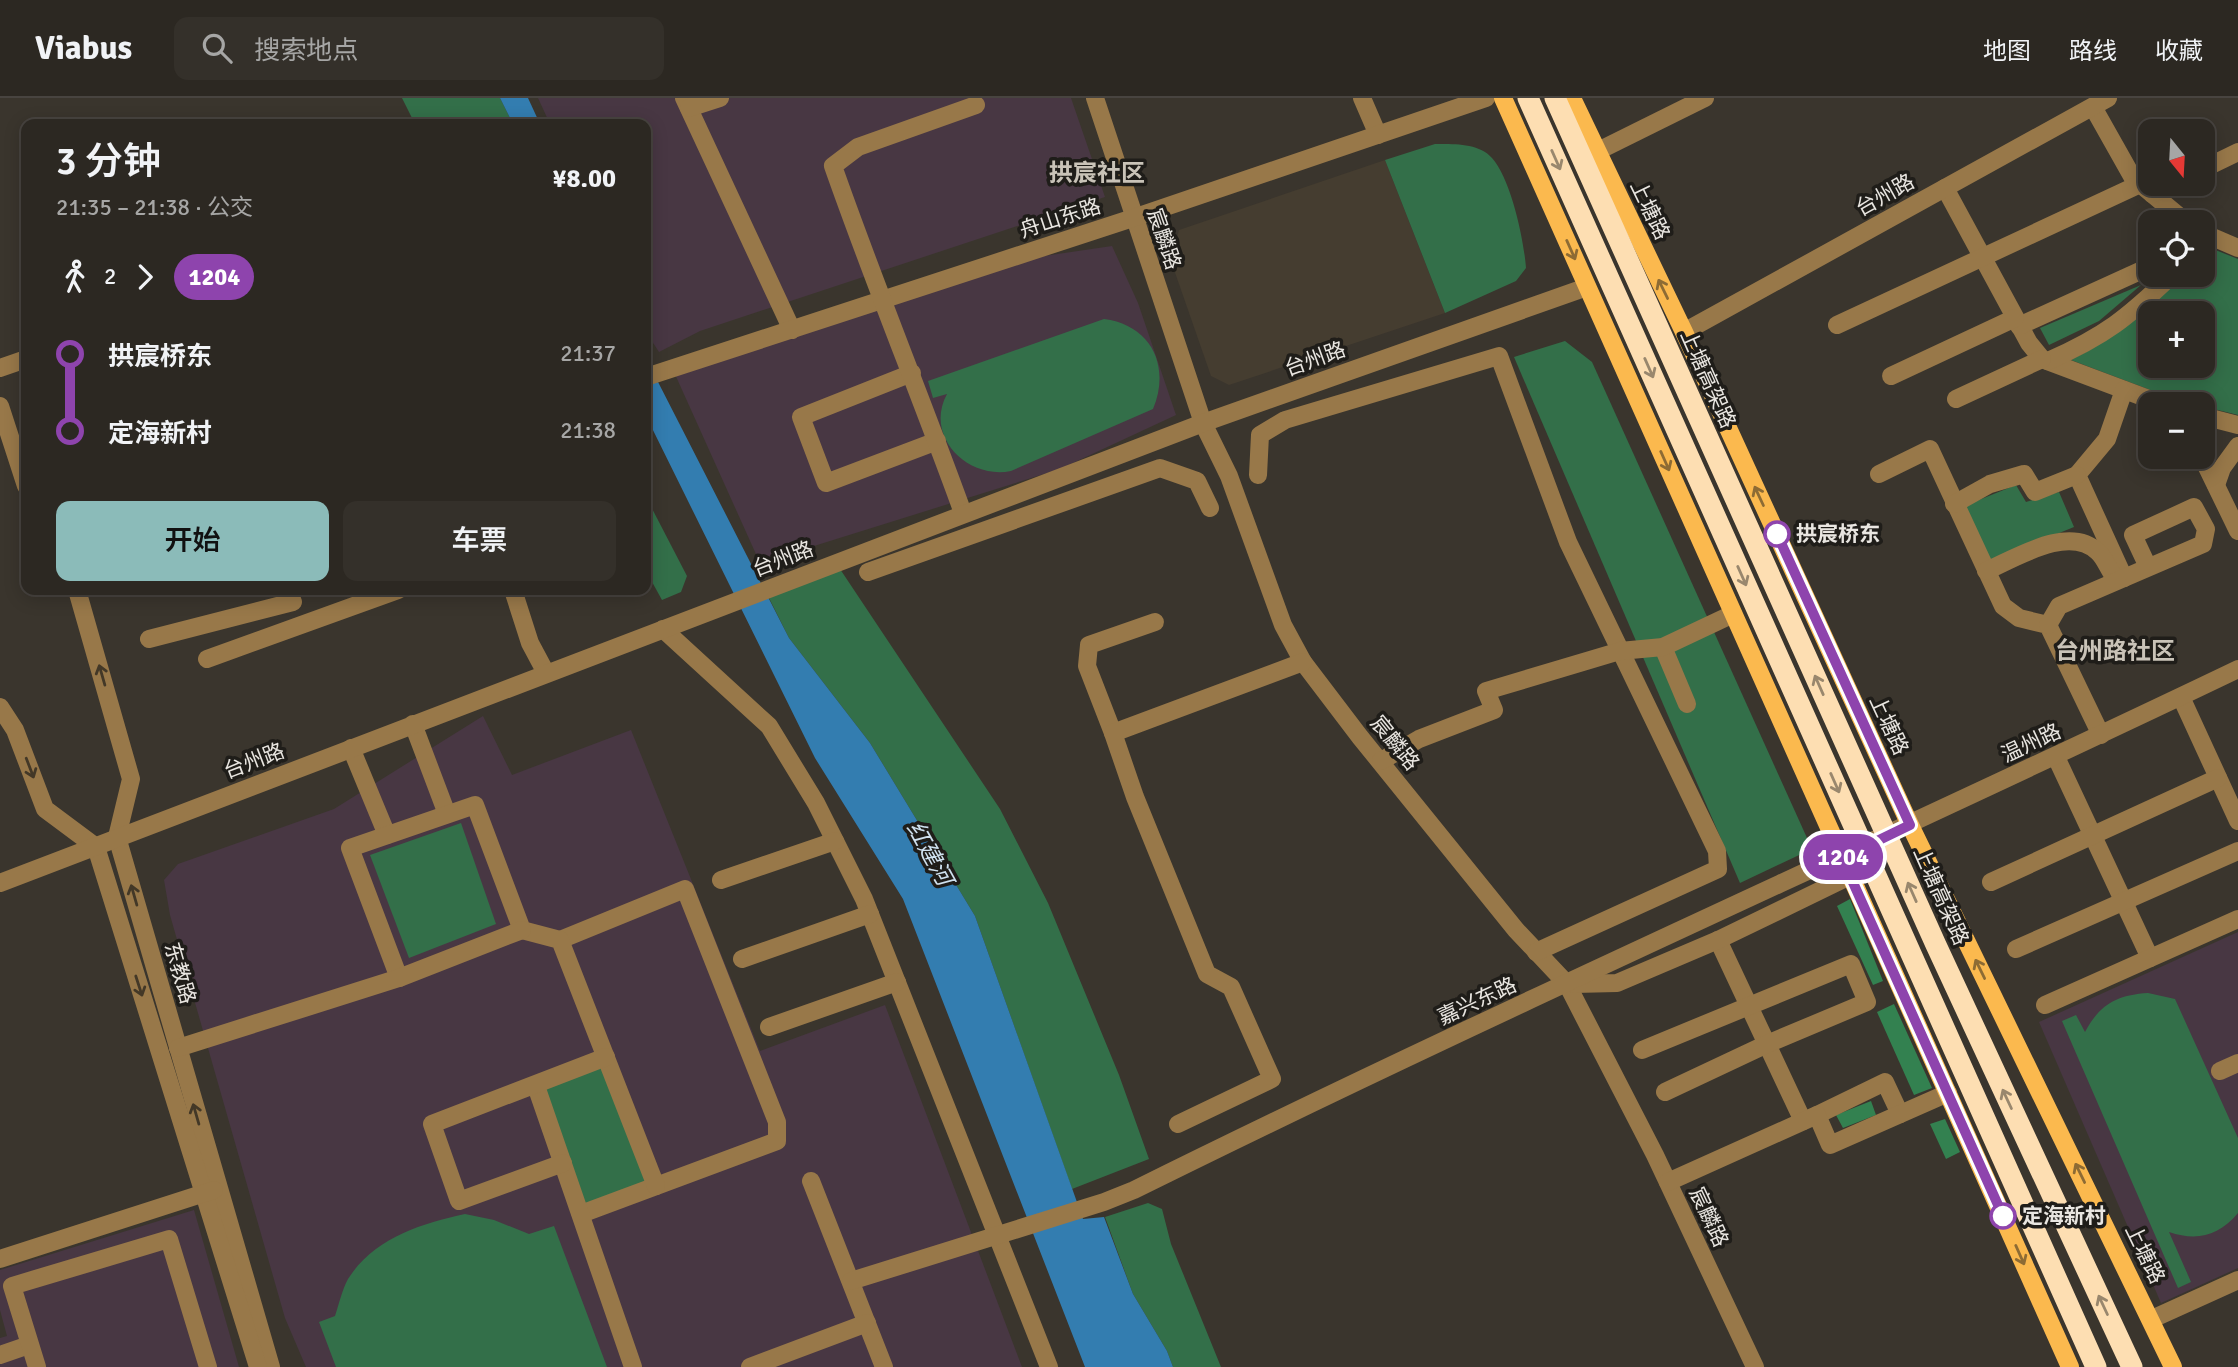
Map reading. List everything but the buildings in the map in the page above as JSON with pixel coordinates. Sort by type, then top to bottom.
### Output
[{"type":"highway","points":[[1528,98],[2096,1367]]},
{"type":"highway","name":"上塘高架路","points":[[1555,98],[1936,945],[2132,1367]]},
{"type":"main road","points":[[1503,98],[2070,1367]]},
{"type":"main road","name":"上塘路","points":[[1572,98],[1684,332],[1910,825],[2173,1367]]},
{"type":"street","points":[[720,98],[687,103],[792,330]]},
{"type":"street","name":"宸麟路","points":[[1095,98],[1203,423],[1229,476],[1283,625],[1303,662],[1381,761],[1536,952],[1567,984],[1668,1182],[1755,1367]]},
{"type":"street","points":[[1362,98],[1378,135]]},
{"type":"street","name":"舟山东路","points":[[651,375],[1133,218],[1486,98]]},
{"type":"street","points":[[1596,152],[1705,98]]},
{"type":"street","points":[[2101,102],[2133,178],[2138,182]]},
{"type":"street","name":"台州路","points":[[1684,332],[2101,102]]},
{"type":"street","points":[[963,513],[912,373],[880,300],[833,166],[858,147],[970,104]]},
{"type":"street","points":[[2216,163],[2238,152]]},
{"type":"street","points":[[1945,188],[2017,322],[2045,360],[2138,395]]},
{"type":"street","points":[[1837,325],[1983,258],[2138,192]]},
{"type":"street","points":[[2154,196],[2171,210]]},
{"type":"street","points":[[2215,238],[2238,248]]},
{"type":"street","points":[[1891,376],[2138,272]]},
{"type":"street","name":"台州路","points":[[0,883],[963,513],[1203,423],[1587,287]]},
{"type":"street","points":[[1956,399],[2091,342],[2123,321],[2159,287]]},
{"type":"street","points":[[1258,475],[1260,435],[1285,420],[1499,356],[1568,542],[1717,851],[1718,869],[1536,952]]},
{"type":"street","points":[[0,368],[21,361]]},
{"type":"street","points":[[912,373],[800,417],[826,483],[937,441]]},
{"type":"street","points":[[1954,504],[1990,484],[2024,474],[2035,492],[2077,475],[2107,439],[2124,390]]},
{"type":"street","points":[[0,406],[21,471]]},
{"type":"street","points":[[2215,419],[2238,425]]},
{"type":"street","points":[[2216,485],[2222,468],[2238,446]]},
{"type":"street","points":[[1137,449],[1146,474]]},
{"type":"street","points":[[1879,474],[1930,449],[2003,606],[2019,618],[2048,625]]},
{"type":"street","points":[[868,572],[1160,468],[1197,481],[1210,508]]},
{"type":"street","points":[[2209,469],[2238,531]]},
{"type":"street","points":[[2077,475],[2120,579]]},
{"type":"street","points":[[1986,571],[2053,544],[2079,540],[2099,552],[2120,579]]},
{"type":"street","points":[[2048,625],[2059,606],[2148,568]]},
{"type":"street","name":"东教路","points":[[78,595],[131,779],[117,837],[178,1048],[211,1191],[258,1367]]},
{"type":"street","points":[[207,659],[384,595]]},
{"type":"street","points":[[515,595],[530,643],[546,673]]},
{"type":"street","points":[[149,639],[291,596],[299,626]]},
{"type":"street","points":[[1381,761],[1419,739],[1494,710],[1486,691],[1620,651],[1663,647],[1733,614]]},
{"type":"street","points":[[1155,622],[1089,645],[1087,666],[1135,797],[1207,974],[1231,987],[1272,1079],[1178,1124]]},
{"type":"street","points":[[2048,625],[2101,735]]},
{"type":"street","points":[[663,629],[769,726],[816,803],[870,914],[1049,1367]]},
{"type":"street","points":[[1663,647],[1687,704]]},
{"type":"street","points":[[1113,733],[1303,662]]},
{"type":"street","name":"温州路","points":[[1842,858],[2238,669]]},
{"type":"street","points":[[2181,697],[2237,817]]},
{"type":"street","points":[[0,707],[15,730],[46,809],[96,847]]},
{"type":"street","points":[[413,724],[447,814]]},
{"type":"street","points":[[351,748],[387,835]]},
{"type":"street","points":[[2056,757],[2150,958]]},
{"type":"street","points":[[1991,882],[2218,778]]},
{"type":"street","points":[[399,978],[351,848],[475,805],[522,930]]},
{"type":"street","points":[[721,880],[835,841]]},
{"type":"street","name":"东教路","points":[[96,847],[271,1367]]},
{"type":"street","points":[[2016,949],[2238,851]]},
{"type":"street","name":"嘉兴东路","points":[[851,1281],[1104,1202],[1134,1190],[1311,1102],[1842,858]]},
{"type":"street","points":[[1567,984],[1617,983],[1718,940],[1850,876]]},
{"type":"street","points":[[178,1048],[399,978],[522,930],[560,940],[685,889],[777,1122],[777,1141],[581,1214]]},
{"type":"street","points":[[742,959],[870,914]]},
{"type":"street","points":[[2045,1005],[2238,919]]},
{"type":"street","points":[[560,940],[656,1186]]},
{"type":"street","points":[[1718,940],[1767,1044],[1810,1118],[1830,1145],[1948,1093]]},
{"type":"street","points":[[1642,1050],[1851,964],[1867,1002],[1767,1044],[1665,1092]]},
{"type":"street","points":[[769,1027],[897,982]]},
{"type":"street","points":[[563,1163],[459,1201],[432,1124],[606,1057]]},
{"type":"street","points":[[2220,1071],[2238,1063]]},
{"type":"street","points":[[1668,1182],[1885,1082],[1899,1114]]},
{"type":"street","points":[[536,1086],[633,1367]]},
{"type":"street","points":[[811,1181],[884,1367]]},
{"type":"street","points":[[0,1259],[211,1191]]},
{"type":"street","points":[[37,1367],[12,1286],[169,1239],[208,1367]]},
{"type":"street","points":[[2152,1319],[2238,1280]]},
{"type":"street","points":[[750,1367],[867,1323]]},
{"type":"street","points":[[0,1355],[29,1345]]},
{"type":"shaded area","points":[[538,98],[1071,98],[1105,197],[700,331],[659,352],[651,340],[651,119],[548,119]]},
{"type":"shaded area","points":[[1385,160],[1445,313],[1229,385],[1211,376],[1171,261],[1179,230]]},
{"type":"shaded area","points":[[1112,246],[1138,303],[1176,415],[1060,469],[760,563],[674,372],[976,266]]},
{"type":"shaded area","points":[[483,716],[512,775],[631,730],[760,1051],[885,1005],[1022,1367],[306,1367],[285,1318],[170,915],[164,880],[178,864],[334,809]]},
{"type":"shaded area","points":[[2238,932],[2238,1268],[2161,1303],[2039,1022]]},
{"type":"shaded area","points":[[194,1210],[239,1367],[0,1367],[0,1338],[7,1336],[0,1310],[0,1270]]},
{"type":"green space","points":[[402,98],[500,98],[510,119],[412,119]]},
{"type":"green space","points":[[1435,144],[1473,147],[1492,158],[1511,195],[1523,242],[1526,268],[1516,281],[1445,313],[1385,160]]},
{"type":"green space","points":[[2215,250],[2238,259],[2238,415],[2215,409],[2215,392],[2156,392],[2071,360],[2138,316],[2138,378],[2215,378],[2215,301],[2155,301],[2171,287],[2215,287]]},
{"type":"green space","points":[[2139,287],[2099,321],[2049,345],[2040,328]]},
{"type":"green space","points":[[1104,319],[1134,330],[1153,350],[1160,378],[1153,409],[1011,471],[979,469],[954,452],[941,425],[941,410],[947,394],[933,398],[928,381]]},
{"type":"green space","points":[[1565,341],[1592,362],[1812,849],[1740,883],[1514,357]]},
{"type":"green space","points":[[2016,485],[2026,502],[2059,492],[2074,527],[1990,561],[1964,506]]},
{"type":"green space","points":[[651,507],[687,576],[681,592],[662,600],[651,580]]},
{"type":"green space","points":[[836,563],[1000,809],[1048,903],[1119,1075],[1149,1159],[1072,1189],[975,916],[870,743],[789,638],[765,590]]},
{"type":"green space","points":[[461,823],[496,924],[409,958],[370,855]]},
{"type":"green space","points":[[1850,899],[1883,981],[1873,985],[1837,906]]},
{"type":"green space","points":[[2148,993],[2175,999],[2238,1138],[2238,1213],[2223,1227],[2206,1235],[2188,1236],[2169,1232],[2191,1282],[2178,1288],[2062,1021],[2076,1015],[2085,1032],[2097,1014],[2110,1003],[2127,996]]},
{"type":"green space","points":[[1894,1004],[1932,1088],[1914,1095],[1877,1012]]},
{"type":"green space","points":[[602,1065],[648,1183],[585,1206],[544,1089]]},
{"type":"green space","points":[[1871,1101],[1876,1115],[1843,1128],[1836,1115]]},
{"type":"green space","points":[[1945,1119],[1960,1152],[1946,1159],[1930,1124]]},
{"type":"green space","points":[[1148,1203],[1162,1209],[1171,1244],[1221,1367],[1173,1367],[1167,1351],[1133,1294],[1105,1217]]},
{"type":"green space","points":[[465,1214],[494,1220],[529,1234],[554,1226],[607,1367],[336,1367],[319,1322],[335,1316],[346,1283],[359,1265],[371,1253],[399,1235]]},
{"type":"water","points":[[500,98],[528,98],[538,119],[510,119]]},
{"type":"water","name":"红建河","points":[[657,380],[789,638],[870,743],[975,916],[1083,1219],[1104,1217],[1133,1294],[1167,1351],[1173,1367],[1085,1367],[903,899],[815,758],[651,426],[651,383]]},
{"type":"bus line","name":"1204","points":[[1777,534],[1910,825],[1842,858],[2003,1216]]},
{"type":"place","name":"拱宸桥东","points":[[1777,534]]},
{"type":"place","name":"定海新村","points":[[2003,1216]]},
{"type":"district","name":"拱宸社区","points":[[1097,173]]},
{"type":"district","name":"台州路社区","points":[[2115,651]]}]
